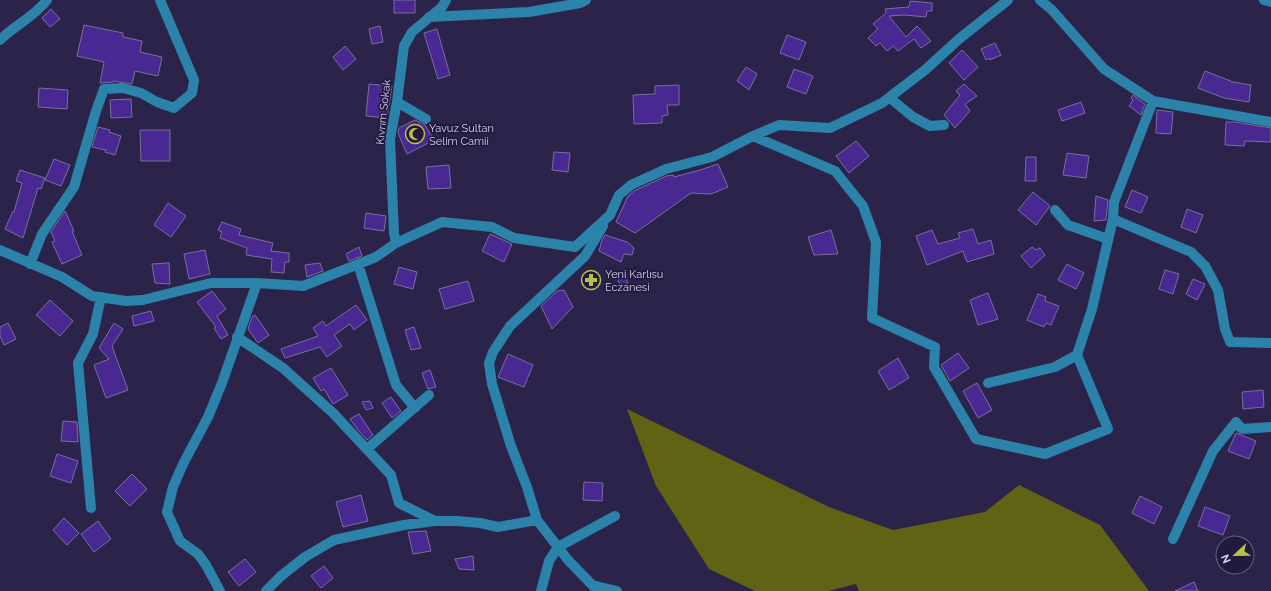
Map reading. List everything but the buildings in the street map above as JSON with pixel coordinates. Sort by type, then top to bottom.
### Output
[{"type":"street","points":[[0,40],[37,12],[47,0]]},
{"type":"street","points":[[30,264],[42,234],[74,187],[96,111],[104,89],[124,88],[174,108],[192,93],[194,80],[160,0]]},
{"type":"street","name":"Kıvrım Sokak","points":[[396,244],[394,233],[390,139],[397,102],[404,46],[412,32],[442,7],[446,0]]},
{"type":"street","points":[[429,17],[529,12],[563,2],[580,3],[586,0]]},
{"type":"street","points":[[617,591],[595,588],[568,560],[537,520],[527,487],[511,446],[492,384],[489,363],[492,352],[510,326],[585,256],[610,215],[619,195],[630,185],[666,169],[712,156],[779,125],[830,128],[865,112],[890,98],[925,70],[959,39],[1008,0]]},
{"type":"street","points":[[1040,0],[1052,10],[1104,69],[1153,101],[1271,122]]},
{"type":"street","points":[[1264,0],[1271,2]]},
{"type":"street","points":[[890,98],[913,117],[930,126],[944,125]]},
{"type":"street","points":[[753,136],[835,171],[863,206],[876,242],[872,318],[935,347],[934,367],[976,439],[1045,454],[1108,429],[1077,355],[1092,309],[1113,219],[1114,202],[1153,101]]},
{"type":"street","points":[[397,102],[426,119]]},
{"type":"street","points":[[1055,210],[1068,226],[1108,239]]},
{"type":"street","points":[[0,250],[62,277],[92,296],[126,301],[143,300],[211,284],[257,283],[303,286],[376,256],[396,244],[442,222],[492,227],[514,238],[575,248],[610,215]]},
{"type":"street","points":[[1113,219],[1191,252],[1205,266],[1218,290],[1225,329],[1230,342],[1271,343]]},
{"type":"street","points":[[358,264],[396,385],[415,408]]},
{"type":"street","points":[[220,591],[206,565],[198,554],[180,541],[167,512],[173,487],[183,464],[208,417],[222,383],[257,283]]},
{"type":"street","points":[[91,508],[78,363],[93,334],[101,297]]},
{"type":"street","points":[[238,338],[283,368],[333,412],[391,475],[398,503],[435,521]]},
{"type":"street","points":[[988,383],[1055,367],[1077,355]]},
{"type":"street","points":[[367,448],[429,395]]},
{"type":"street","points":[[1174,540],[1213,452],[1236,422],[1242,429],[1271,427]]},
{"type":"street","points":[[541,591],[549,561],[558,547],[615,516]]},
{"type":"street","points":[[266,591],[281,576],[305,557],[334,540],[404,525],[435,521],[480,523],[498,527],[537,520]]},
{"type":"shaded area","points":[[627,409],[829,507],[893,530],[985,512],[1019,485],[1100,525],[1149,591],[859,591],[856,584],[828,591],[755,591],[709,569],[656,486]]},
{"type":"place","name":"Yavuz Sultan Selim Camii","points":[[415,134]]},
{"type":"place","name":"Yeni Karlısu Eczanesi","points":[[591,280]]}]
